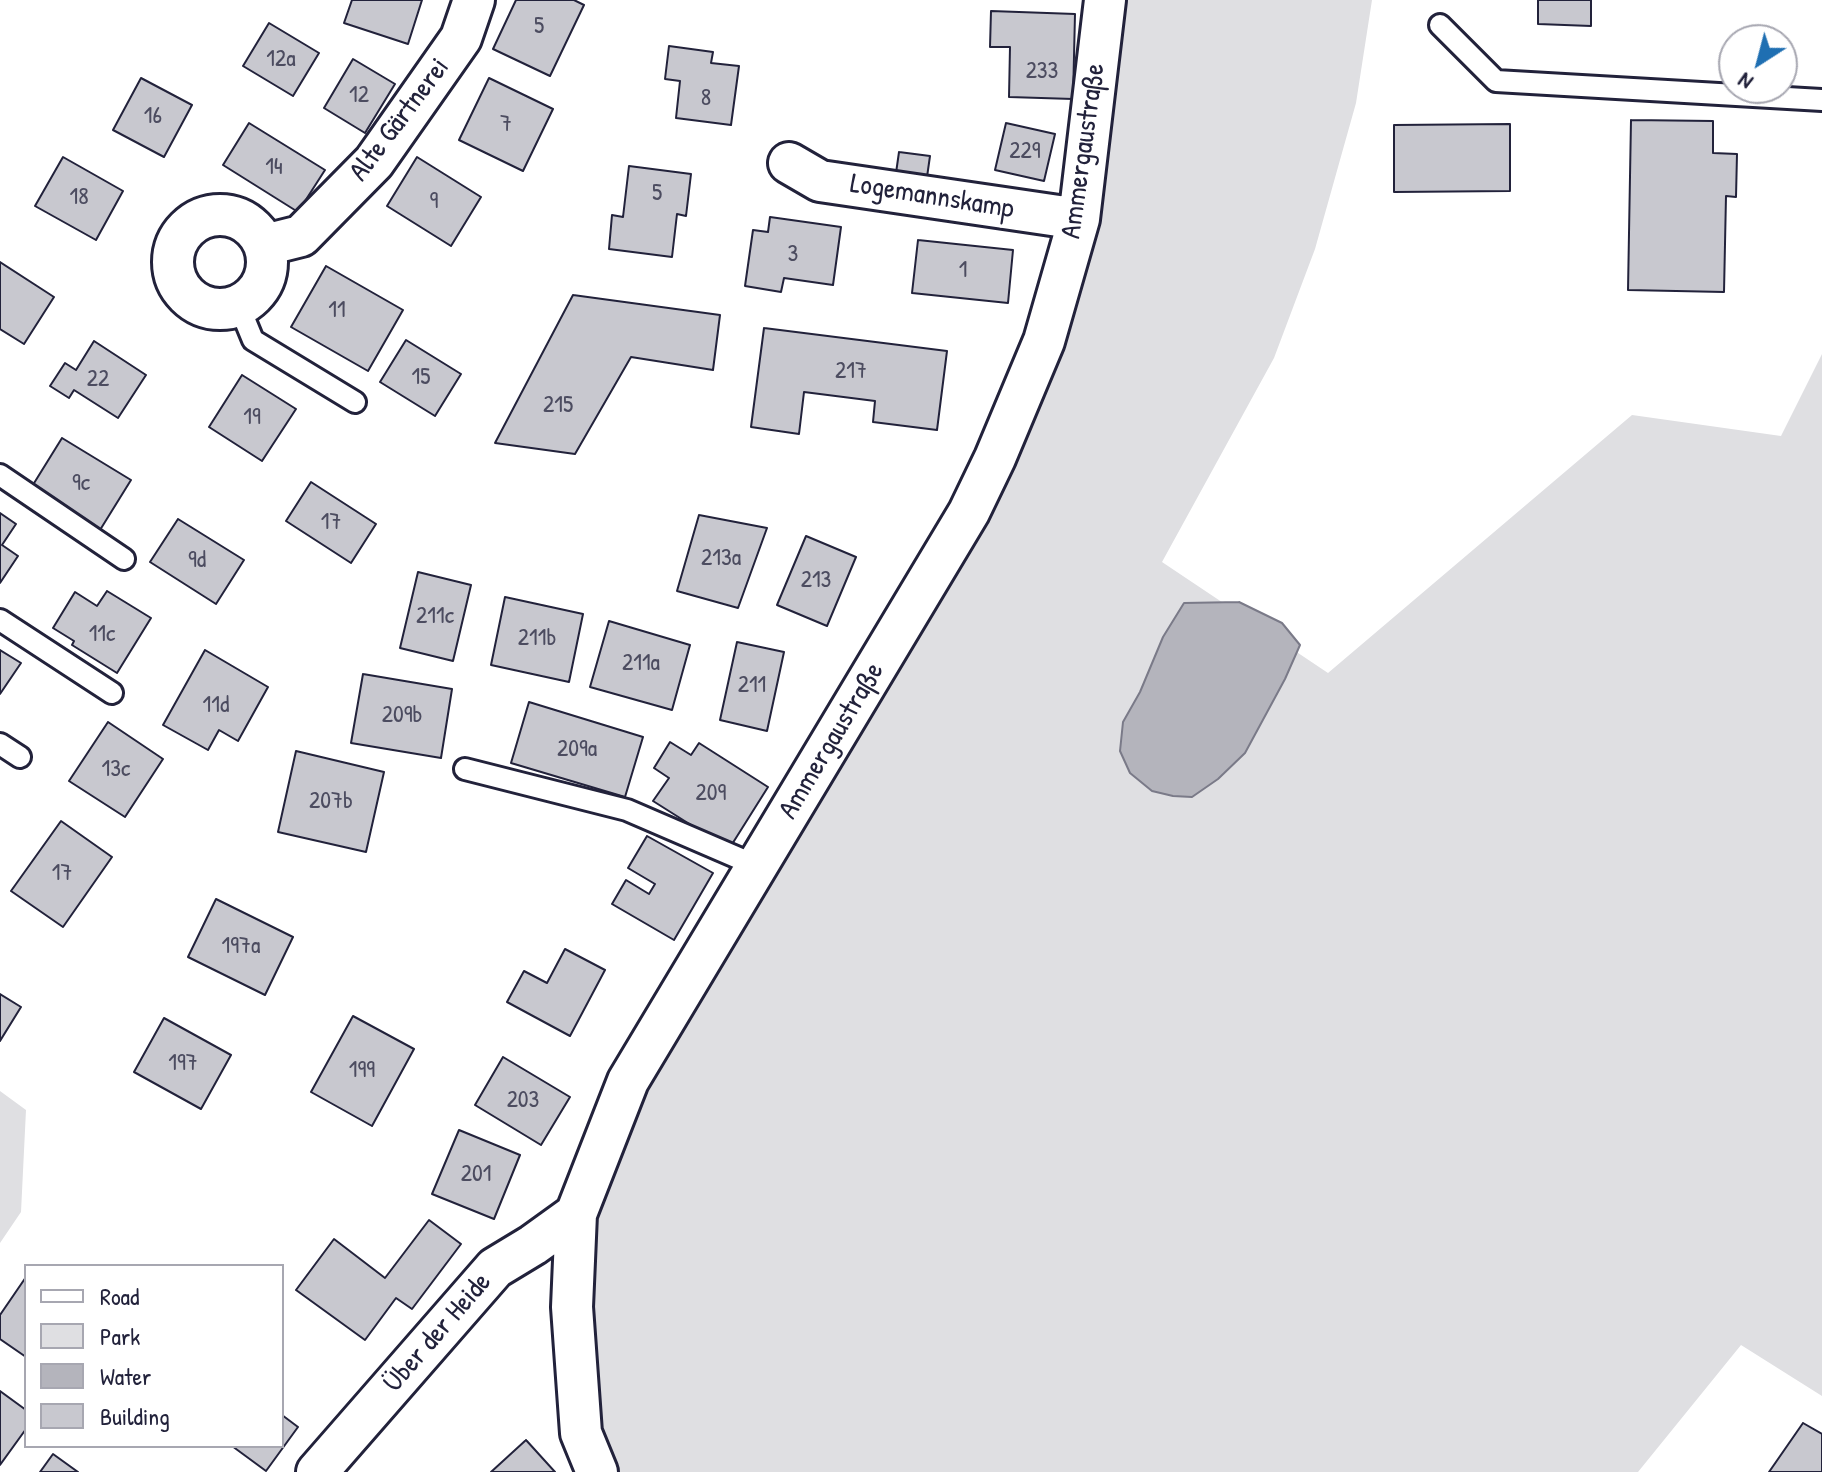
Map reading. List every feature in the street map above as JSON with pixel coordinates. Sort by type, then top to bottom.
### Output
[{"type":"street","name":"Alte Gärtnerei","points":[[265,245],[301,236],[374,162],[461,38],[474,0]]},
{"type":"street","name":"Ammergaustraße","points":[[597,1472],[581,1433],[572,1307],[576,1214],[628,1081],[969,512],[995,458],[1044,341],[1079,219],[1105,0]]},
{"type":"street","name":"Logemannskamp","points":[[789,163],[820,181],[1079,219]]},
{"type":"street","points":[[209,215],[230,215],[245,221],[265,245],[268,261],[266,277],[256,294],[239,306],[218,309],[202,306],[185,294],[177,280],[173,259],[180,236],[194,222],[209,215]]},
{"type":"street","name":"Über der Heide","points":[[317,1472],[495,1268],[576,1214]]},
{"type":"lane","points":[[1440,25],[1496,81],[1822,100]]},
{"type":"lane","points":[[239,306],[253,340],[355,402]]},
{"type":"lane","points":[[0,475],[124,559]]},
{"type":"lane","points":[[0,620],[112,693]]},
{"type":"lane","points":[[0,744],[20,757]]},
{"type":"lane","points":[[465,769],[627,810],[757,866]]},
{"type":"green space","points":[[1118,0],[1372,0],[1356,103],[1315,249],[1274,358],[1162,562],[1328,673],[1632,415],[1781,436],[1822,354],[1822,1396],[1741,1345],[1638,1472],[609,1472],[592,1429],[588,1214],[637,1085],[980,520]]},
{"type":"green space","points":[[0,1091],[26,1110],[21,1212],[0,1243]]},
{"type":"water","points":[[1239,602],[1282,623],[1300,645],[1285,679],[1245,753],[1218,779],[1192,797],[1152,791],[1130,773],[1120,751],[1123,722],[1140,692],[1163,637],[1184,603]]},
{"type":"building","points":[[352,0],[422,0],[408,44],[344,23]]},
{"type":"building","points":[[516,0],[574,0],[584,5],[550,76],[493,49]]},
{"type":"building","points":[[1538,0],[1591,0],[1591,26],[1538,24]]},
{"type":"building","points":[[991,11],[1075,14],[1073,99],[1009,97],[1010,47],[990,47]]},
{"type":"building","points":[[269,23],[319,53],[293,96],[243,66]]},
{"type":"building","points":[[669,46],[713,52],[711,63],[739,66],[731,125],[676,118],[680,81],[665,79]]},
{"type":"building","points":[[353,59],[395,84],[365,133],[324,108]]},
{"type":"building","points":[[141,78],[192,105],[164,157],[113,130]]},
{"type":"building","points":[[489,78],[553,109],[523,171],[459,140]]},
{"type":"building","points":[[1631,120],[1713,121],[1713,153],[1737,154],[1736,197],[1726,196],[1724,292],[1628,290]]},
{"type":"building","points":[[249,123],[325,170],[298,212],[223,165]]},
{"type":"building","points":[[1006,123],[1055,134],[1044,181],[995,170]]},
{"type":"building","points":[[1510,124],[1510,191],[1394,192],[1394,125]]},
{"type":"building","points":[[899,152],[930,156],[927,177],[896,173]]},
{"type":"building","points":[[63,157],[123,191],[96,240],[35,206]]},
{"type":"building","points":[[417,157],[481,197],[451,246],[387,206]]},
{"type":"building","points":[[629,166],[691,174],[686,216],[677,214],[672,257],[609,249],[612,215],[623,217]]},
{"type":"building","points":[[770,217],[841,227],[833,285],[784,278],[781,292],[745,286],[753,230],[768,232]]},
{"type":"building","points":[[918,240],[1013,250],[1008,303],[912,293]]},
{"type":"building","points":[[0,262],[54,297],[24,344],[0,329]]},
{"type":"building","points":[[326,266],[403,310],[368,371],[291,327]]},
{"type":"building","points":[[573,295],[720,315],[713,370],[631,357],[575,454],[495,443]]},
{"type":"building","points":[[764,328],[947,351],[937,430],[873,422],[875,401],[804,392],[799,434],[751,427]]},
{"type":"building","points":[[406,340],[461,374],[435,416],[380,382]]},
{"type":"building","points":[[94,341],[146,375],[118,418],[74,390],[69,398],[50,386],[65,363],[76,370]]},
{"type":"building","points":[[242,375],[296,409],[262,461],[209,427]]},
{"type":"building","points":[[62,438],[131,480],[100,530],[31,488]]},
{"type":"building","points":[[311,482],[376,524],[351,563],[286,521]]},
{"type":"building","points":[[0,513],[16,524],[2,545],[18,556],[0,583]]},
{"type":"building","points":[[699,515],[767,528],[738,608],[677,591]]},
{"type":"building","points":[[178,519],[244,560],[216,604],[150,562]]},
{"type":"building","points":[[806,536],[856,557],[827,626],[777,605]]},
{"type":"building","points":[[418,572],[471,585],[453,661],[400,648]]},
{"type":"building","points":[[107,591],[151,618],[117,673],[72,645],[74,641],[53,628],[75,592],[97,606]]},
{"type":"building","points":[[505,597],[583,614],[569,682],[491,665]]},
{"type":"building","points":[[609,621],[690,645],[672,710],[590,687]]},
{"type":"building","points":[[737,642],[784,652],[767,731],[720,720]]},
{"type":"building","points":[[0,650],[21,663],[0,694]]},
{"type":"building","points":[[205,650],[268,687],[238,741],[219,730],[208,750],[163,725]]},
{"type":"building","points":[[363,674],[452,689],[441,758],[351,743]]},
{"type":"building","points":[[529,702],[643,737],[625,797],[511,763]]},
{"type":"building","points":[[108,722],[163,759],[125,817],[69,781]]},
{"type":"building","points":[[670,742],[691,755],[699,743],[768,787],[729,849],[653,801],[669,778],[654,768]]},
{"type":"building","points":[[296,751],[384,772],[366,852],[278,832]]},
{"type":"building","points":[[61,821],[112,857],[63,927],[11,891]]},
{"type":"building","points":[[647,836],[713,873],[674,940],[612,904],[626,880],[649,894],[655,884],[628,868]]},
{"type":"building","points":[[216,899],[293,937],[265,995],[188,957]]},
{"type":"building","points":[[565,949],[605,970],[570,1036],[507,1002],[524,971],[547,983]]},
{"type":"building","points":[[0,994],[21,1007],[0,1041]]},
{"type":"building","points":[[353,1016],[414,1049],[372,1126],[311,1092]]},
{"type":"building","points":[[164,1018],[231,1055],[201,1109],[134,1072]]},
{"type":"building","points":[[503,1057],[570,1097],[541,1145],[475,1105]]},
{"type":"building","points":[[459,1130],[520,1155],[494,1219],[432,1194]]},
{"type":"building","points":[[429,1220],[461,1244],[412,1309],[396,1298],[365,1340],[296,1290],[334,1239],[385,1278]]},
{"type":"building","points":[[24,1280],[24,1356],[0,1339],[0,1315]]},
{"type":"building","points":[[0,1391],[24,1409],[24,1432],[0,1465]]},
{"type":"building","points":[[284,1416],[298,1427],[284,1446]]},
{"type":"building","points":[[1803,1423],[1822,1434],[1822,1472],[1769,1472]]},
{"type":"building","points":[[526,1440],[555,1472],[491,1472]]},
{"type":"building","points":[[235,1448],[283,1448],[266,1471]]},
{"type":"building","points":[[53,1454],[78,1472],[40,1472]]}]
